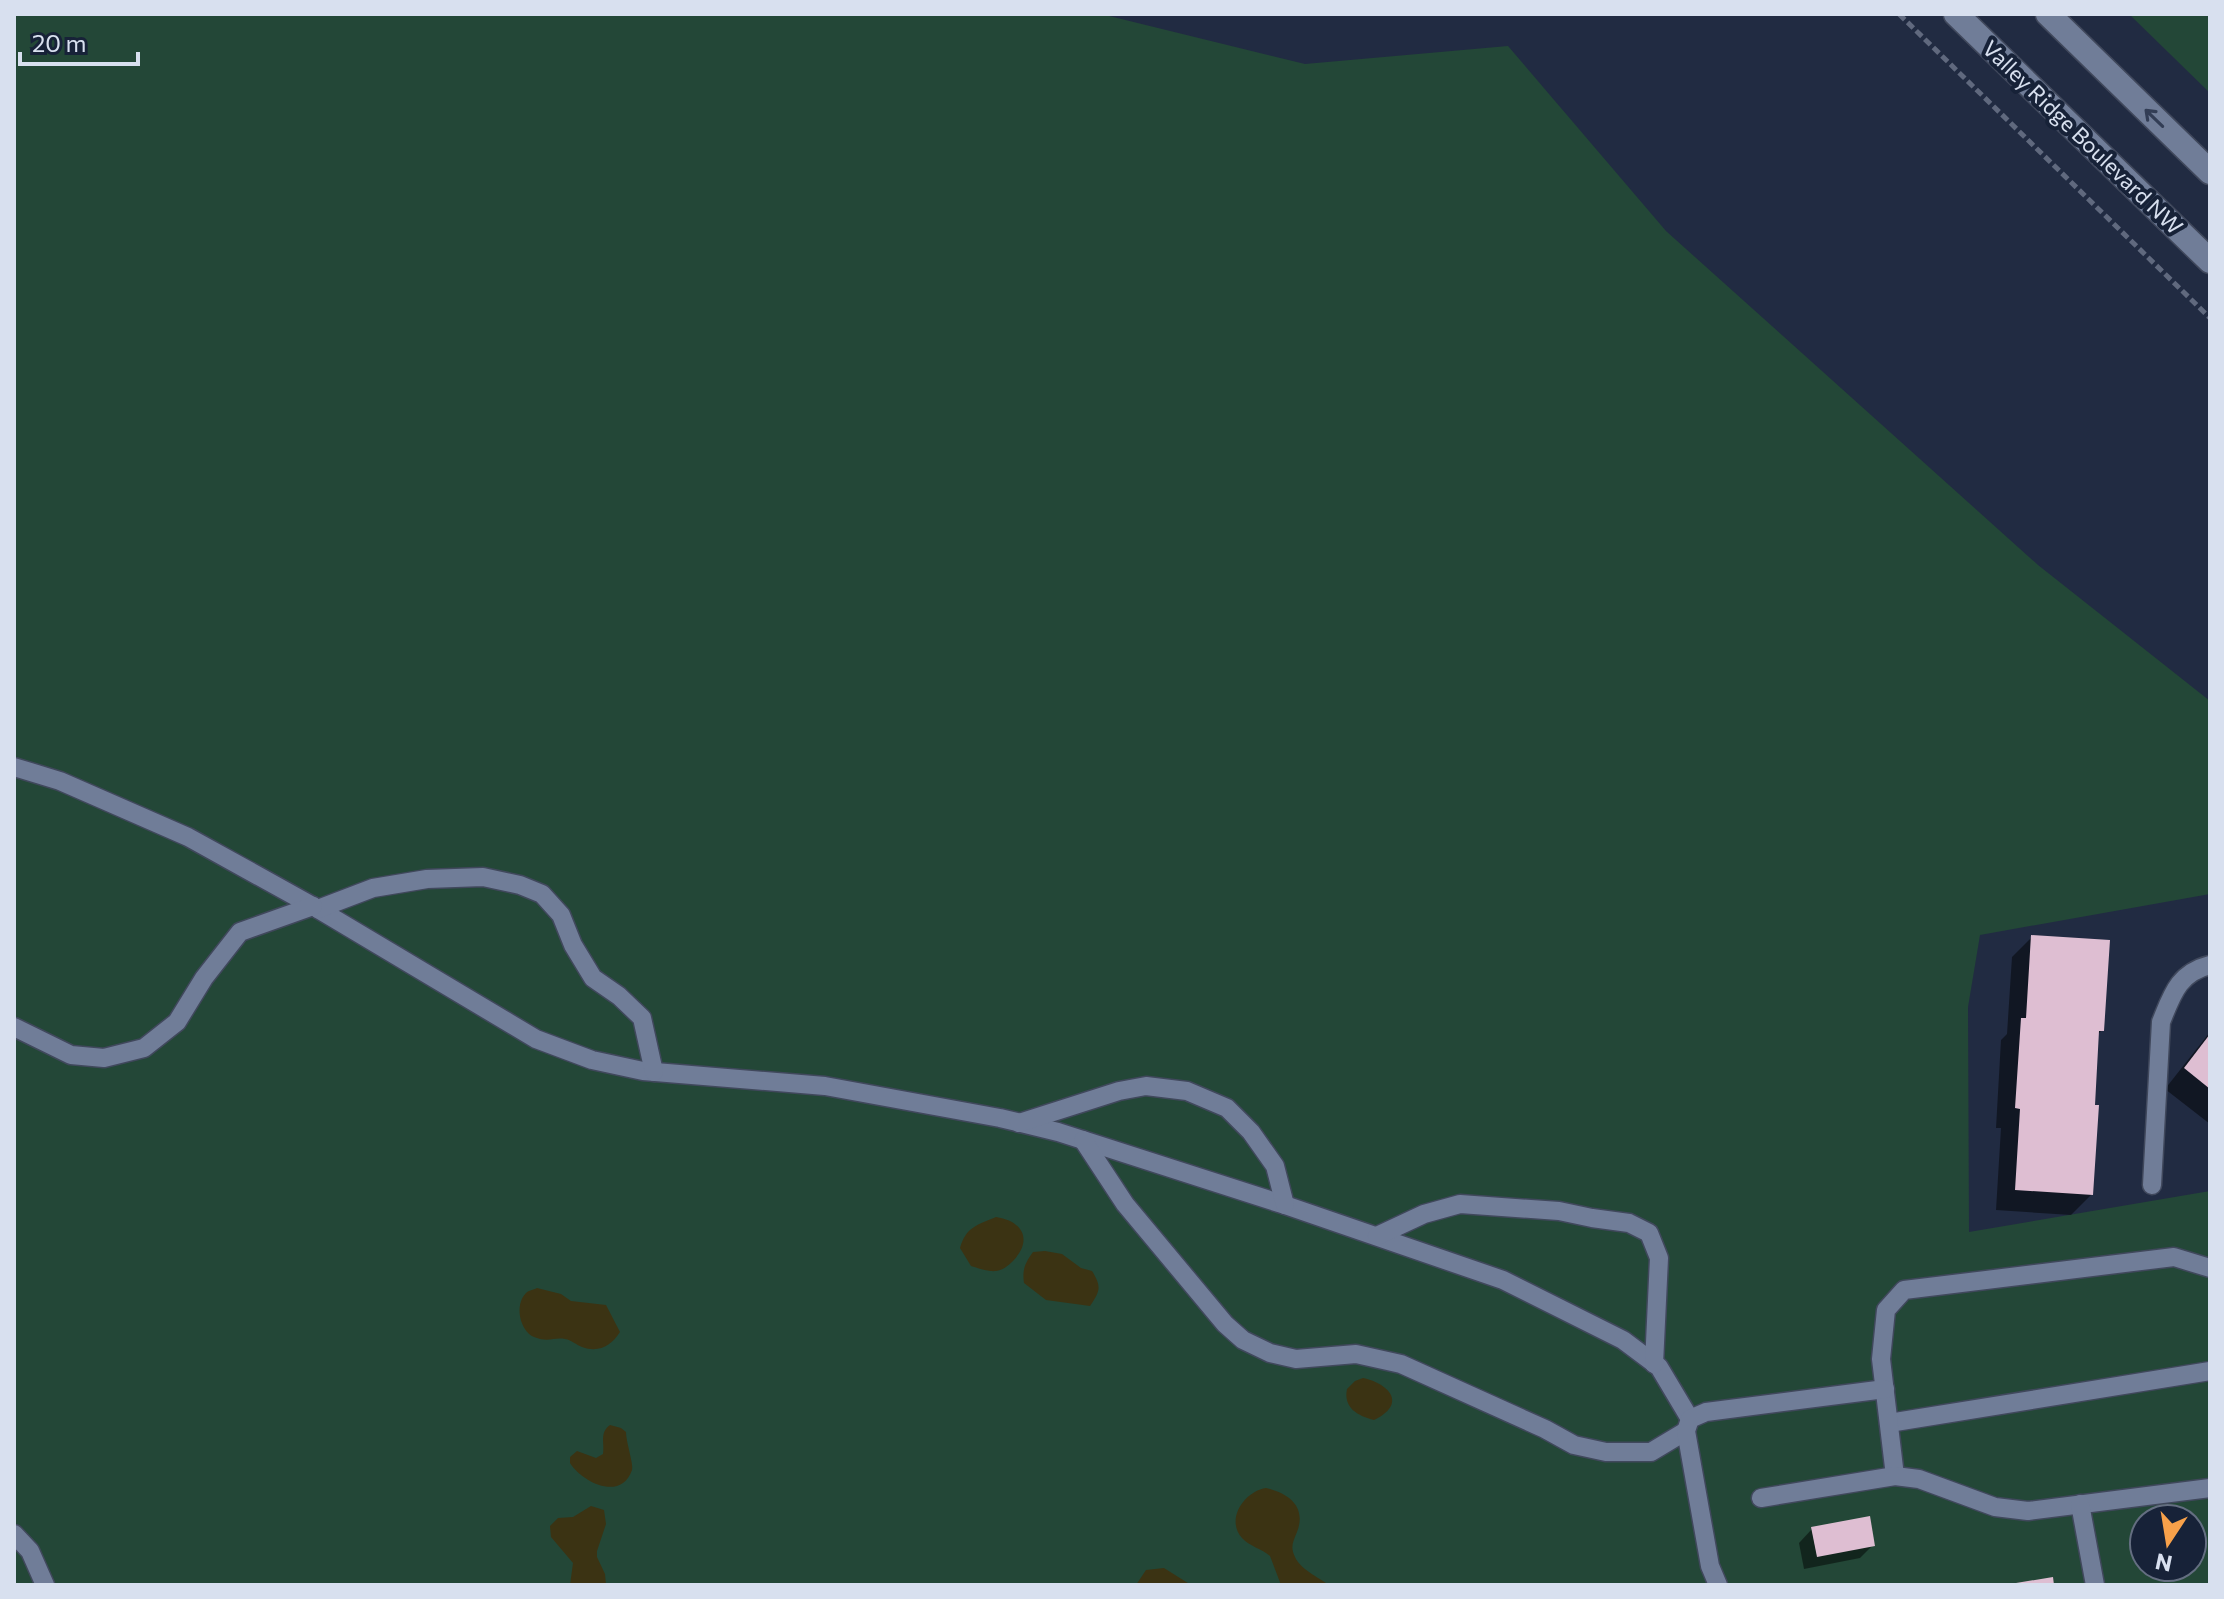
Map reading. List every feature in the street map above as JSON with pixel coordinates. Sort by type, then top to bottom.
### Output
[{"type":"street","name":"Valley Ridge Boulevard NW","points":[[1956,14],[2210,261]]},
{"type":"street","points":[[2048,14],[2210,172]]},
{"type":"lane","points":[[14,767],[60,781],[188,837],[316,907],[536,1039],[592,1060],[643,1071],[825,1086],[1019,1123],[1083,1140],[1285,1205],[1503,1280],[1623,1340],[1659,1367],[1688,1425],[1710,1566],[1718,1585]]},
{"type":"lane","points":[[14,1027],[71,1055],[104,1058],[144,1048],[177,1022],[204,978],[240,932],[373,888],[427,879],[483,877],[520,885],[542,894],[561,915],[573,945],[593,978],[619,996],[642,1018],[654,1072]]},
{"type":"lane","points":[[2152,1185],[2161,1022],[2183,978],[2210,965]]},
{"type":"lane","points":[[1019,1123],[1146,1086],[1187,1091],[1227,1108],[1251,1132],[1275,1166],[1285,1205]]},
{"type":"lane","points":[[1083,1140],[1125,1204],[1225,1324],[1243,1340],[1270,1353],[1296,1359],[1356,1354],[1401,1364],[1574,1445],[1606,1452],[1651,1452],[1706,1412],[1885,1389]]},
{"type":"lane","points":[[1377,1236],[1424,1214],[1460,1204],[1559,1211],[1629,1223],[1649,1233],[1659,1258],[1654,1364]]},
{"type":"lane","points":[[1895,1476],[1881,1359],[1886,1310],[1904,1290],[2174,1257],[2210,1268]]},
{"type":"lane","points":[[1889,1423],[2210,1371]]},
{"type":"lane","points":[[1761,1498],[1895,1476],[1919,1479],[1995,1507],[2028,1511],[2210,1488]]},
{"type":"lane","points":[[2080,1504],[2095,1585]]},
{"type":"lane","points":[[14,1534],[30,1551],[45,1585]]},
{"type":"path","points":[[1899,14],[2210,318]]},
{"type":"green space","points":[[14,14],[1101,14],[1305,64],[1508,46],[1666,231],[2038,565],[2210,701],[2210,894],[1980,935],[1968,1007],[1969,1232],[2210,1191],[2210,1585],[14,1585]]},
{"type":"green space","points":[[2129,14],[2210,14],[2210,93]]},
{"type":"sand","points":[[996,1217],[1019,1227],[1024,1239],[1023,1246],[1003,1269],[990,1271],[971,1266],[960,1248],[965,1235]]},
{"type":"sand","points":[[1033,1252],[1062,1254],[1081,1268],[1092,1271],[1098,1289],[1090,1306],[1046,1300],[1024,1283],[1024,1270],[1030,1256]]},
{"type":"sand","points":[[537,1288],[561,1294],[571,1301],[606,1305],[620,1332],[613,1341],[599,1349],[582,1347],[565,1339],[543,1340],[534,1337],[522,1324],[520,1304],[526,1293]]},
{"type":"sand","points":[[1363,1378],[1381,1385],[1391,1395],[1390,1408],[1374,1420],[1357,1413],[1347,1401],[1347,1389]]},
{"type":"sand","points":[[610,1425],[626,1432],[632,1467],[627,1480],[611,1487],[601,1486],[583,1477],[570,1463],[570,1457],[577,1451],[596,1458],[603,1454],[603,1435]]},
{"type":"sand","points":[[1266,1488],[1282,1493],[1294,1502],[1299,1523],[1293,1553],[1301,1565],[1329,1585],[1281,1585],[1270,1556],[1248,1543],[1237,1531],[1240,1507],[1251,1494]]},
{"type":"sand","points":[[591,1506],[604,1510],[606,1524],[597,1557],[605,1574],[606,1585],[570,1585],[573,1563],[551,1537],[550,1526],[558,1518],[573,1517]]},
{"type":"sand","points":[[1164,1568],[1191,1585],[1136,1585],[1146,1570]]},
{"type":"building","points":[[2031,935],[2110,940],[2104,1031],[2099,1031],[2095,1105],[2099,1105],[2093,1195],[2015,1190],[2020,1109],[2015,1108],[2021,1018],[2026,1018]]},
{"type":"building","points":[[2210,1034],[2210,1089],[2184,1068]]},
{"type":"building","points":[[1870,1516],[1875,1546],[1817,1557],[1811,1527]]},
{"type":"building","points":[[2053,1577],[2054,1585],[2016,1585],[2016,1583]]}]
